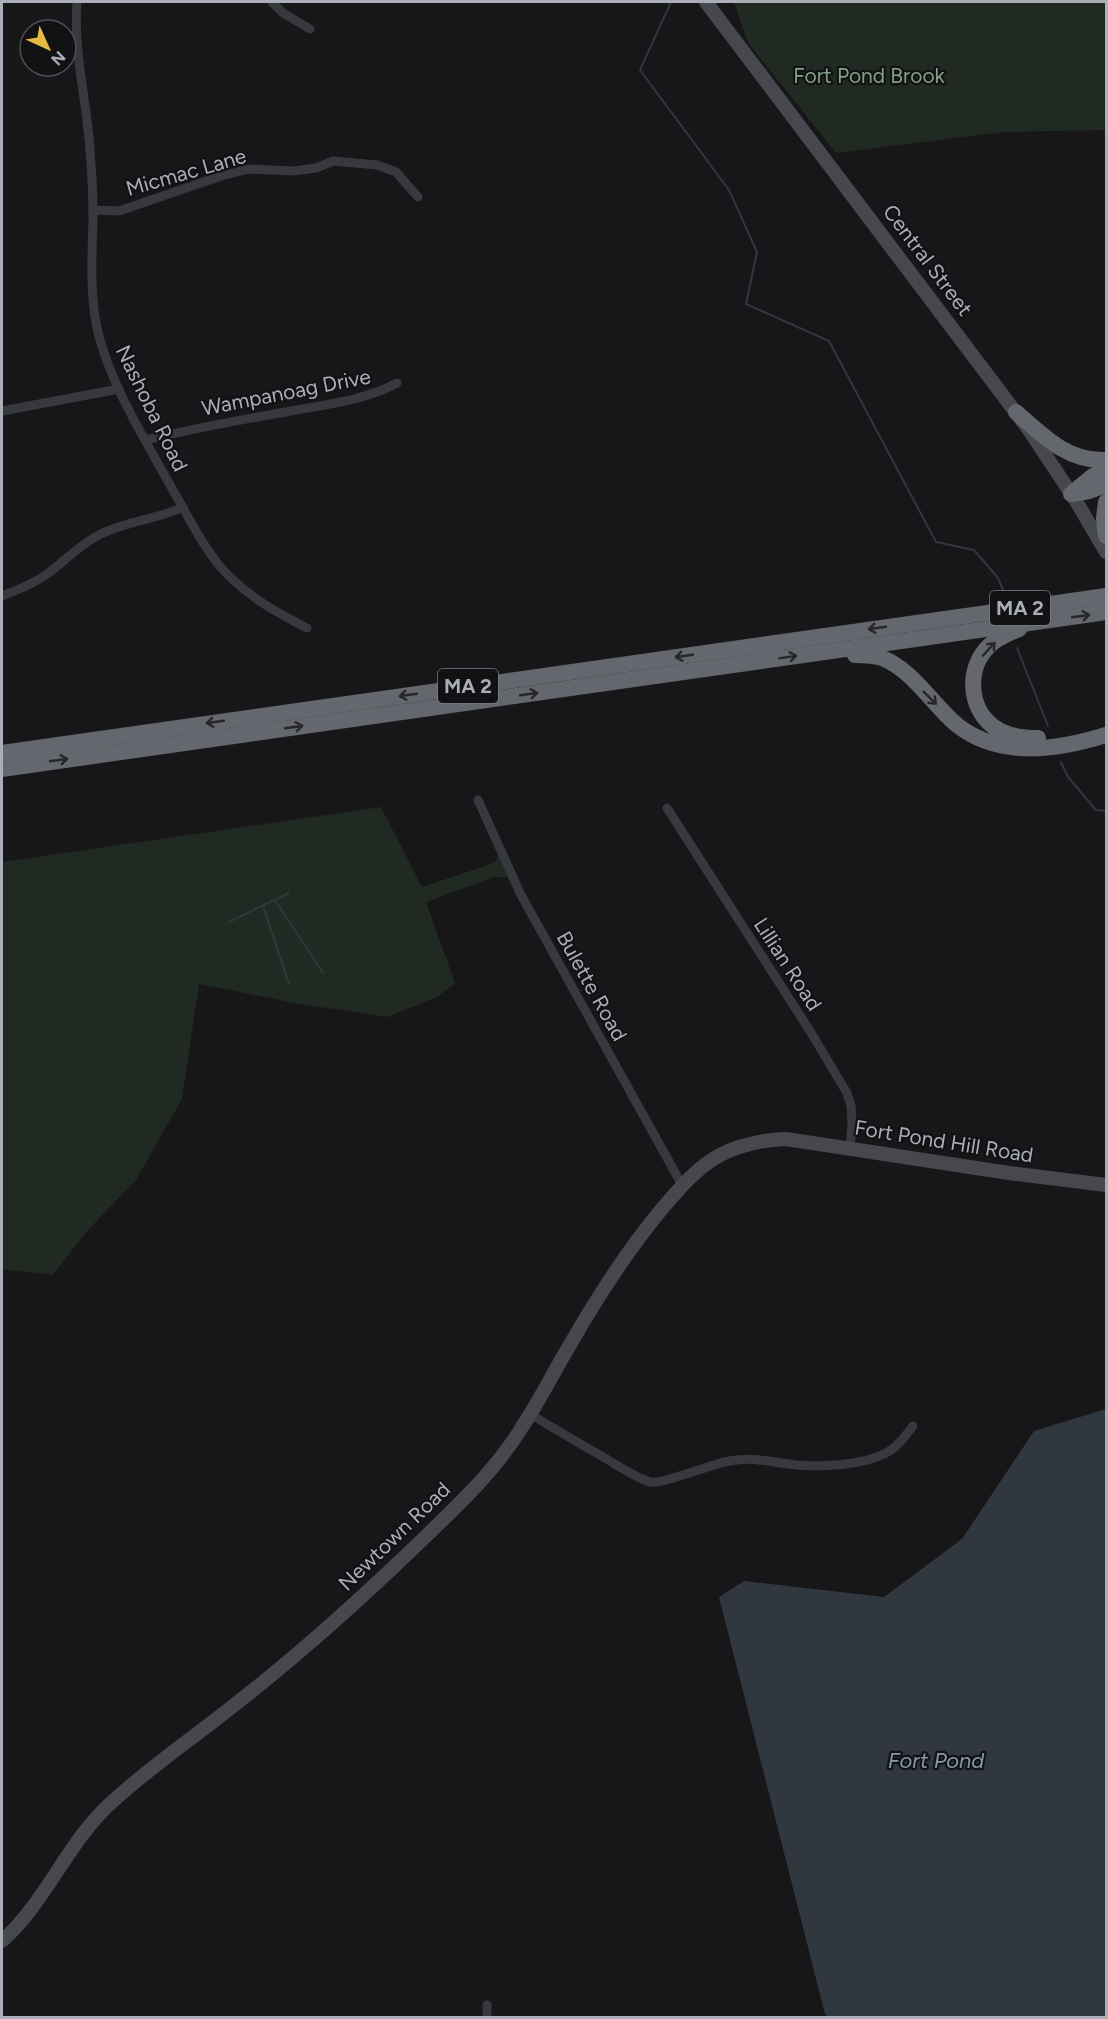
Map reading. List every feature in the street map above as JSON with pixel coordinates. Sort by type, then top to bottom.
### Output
[{"type":"highway","points":[[1016,412],[1062,450],[1076,456],[1107,460]]},
{"type":"highway","points":[[1071,494],[1107,469]]},
{"type":"highway","points":[[1071,494],[1107,485]]},
{"type":"highway","points":[[1107,502],[1104,518],[1107,537]]},
{"type":"highway","name":"MA 2","points":[[2,753],[935,619],[1106,601]]},
{"type":"highway","name":"MA 2","points":[[2,768],[1034,623],[1106,601]]},
{"type":"highway","points":[[1034,623],[1000,638],[983,654],[977,666],[972,690],[983,716],[994,728],[1006,734],[1021,737],[1068,735],[1107,725]]},
{"type":"highway","points":[[824,652],[871,655],[892,663],[957,724],[973,736],[988,742],[1007,747],[1048,748],[1107,735]]},
{"type":"street","name":"Nashoba Road","points":[[77,2],[78,58],[90,149],[93,292],[102,350],[145,440],[209,550],[225,571],[245,591],[272,610],[307,628]]},
{"type":"street","points":[[272,2],[283,13],[310,29]]},
{"type":"street","name":"Central Street","points":[[706,2],[1016,412],[1107,552]]},
{"type":"street","name":"Micmac Lane","points":[[93,210],[119,211],[221,176],[249,169],[294,171],[316,168],[333,161],[378,165],[396,172],[418,197]]},
{"type":"street","name":"Wampanoag Drive","points":[[145,440],[198,427],[312,407],[380,392],[397,383]]},
{"type":"street","points":[[2,411],[119,389]]},
{"type":"street","points":[[2,596],[21,589],[46,575],[79,547],[101,534],[120,526],[172,513],[183,507]]},
{"type":"street","name":"Bulette Road","points":[[478,800],[521,895],[682,1185]]},
{"type":"street","name":"Lillian Road","points":[[667,808],[810,1031],[847,1094],[851,1106],[850,1148]]},
{"type":"street","name":"Newtown Road","points":[[2,1941],[27,1916],[77,1841],[98,1815],[153,1767],[252,1691],[388,1573],[469,1494],[498,1461],[530,1414],[615,1269],[682,1185],[721,1154],[775,1139]]},
{"type":"street","name":"Fort Pond Hill Road","points":[[775,1139],[798,1140],[1009,1173],[1107,1185]]},
{"type":"street","points":[[530,1414],[633,1475],[654,1483],[711,1465],[747,1459],[831,1466],[881,1456],[899,1444],[913,1426]]},
{"type":"street","points":[[487,2005],[487,2018]]},
{"type":"green space","name":"Fort Pond Brook","points":[[734,2],[1106,2],[1106,130],[1003,132],[836,153],[748,43]]},
{"type":"green space","points":[[381,807],[422,887],[491,864],[495,862],[498,854],[508,877],[494,877],[426,902],[455,983],[437,997],[387,1017],[300,1004],[199,984],[182,1099],[136,1180],[87,1231],[53,1275],[2,1269],[2,862]]},
{"type":"water","name":"Fort Pond","points":[[1106,1409],[1106,2017],[828,2017],[825,2014],[719,1597],[744,1581],[884,1597],[962,1539],[1034,1431]]},
{"type":"waterway","name":"Fort Pond Brook","points":[[671,2],[640,70],[729,190],[757,252],[746,304],[829,341],[936,542],[974,550],[998,578],[1004,592]]},
{"type":"waterway","name":"Fort Pond Brook","points":[[1017,648],[1048,726]]},
{"type":"waterway","name":"Fort Pond Brook","points":[[1061,762],[1068,777],[1096,810],[1106,811]]},
{"type":"waterway","points":[[229,922],[289,893]]},
{"type":"waterway","points":[[275,900],[323,973]]},
{"type":"waterway","points":[[263,906],[289,984]]}]
